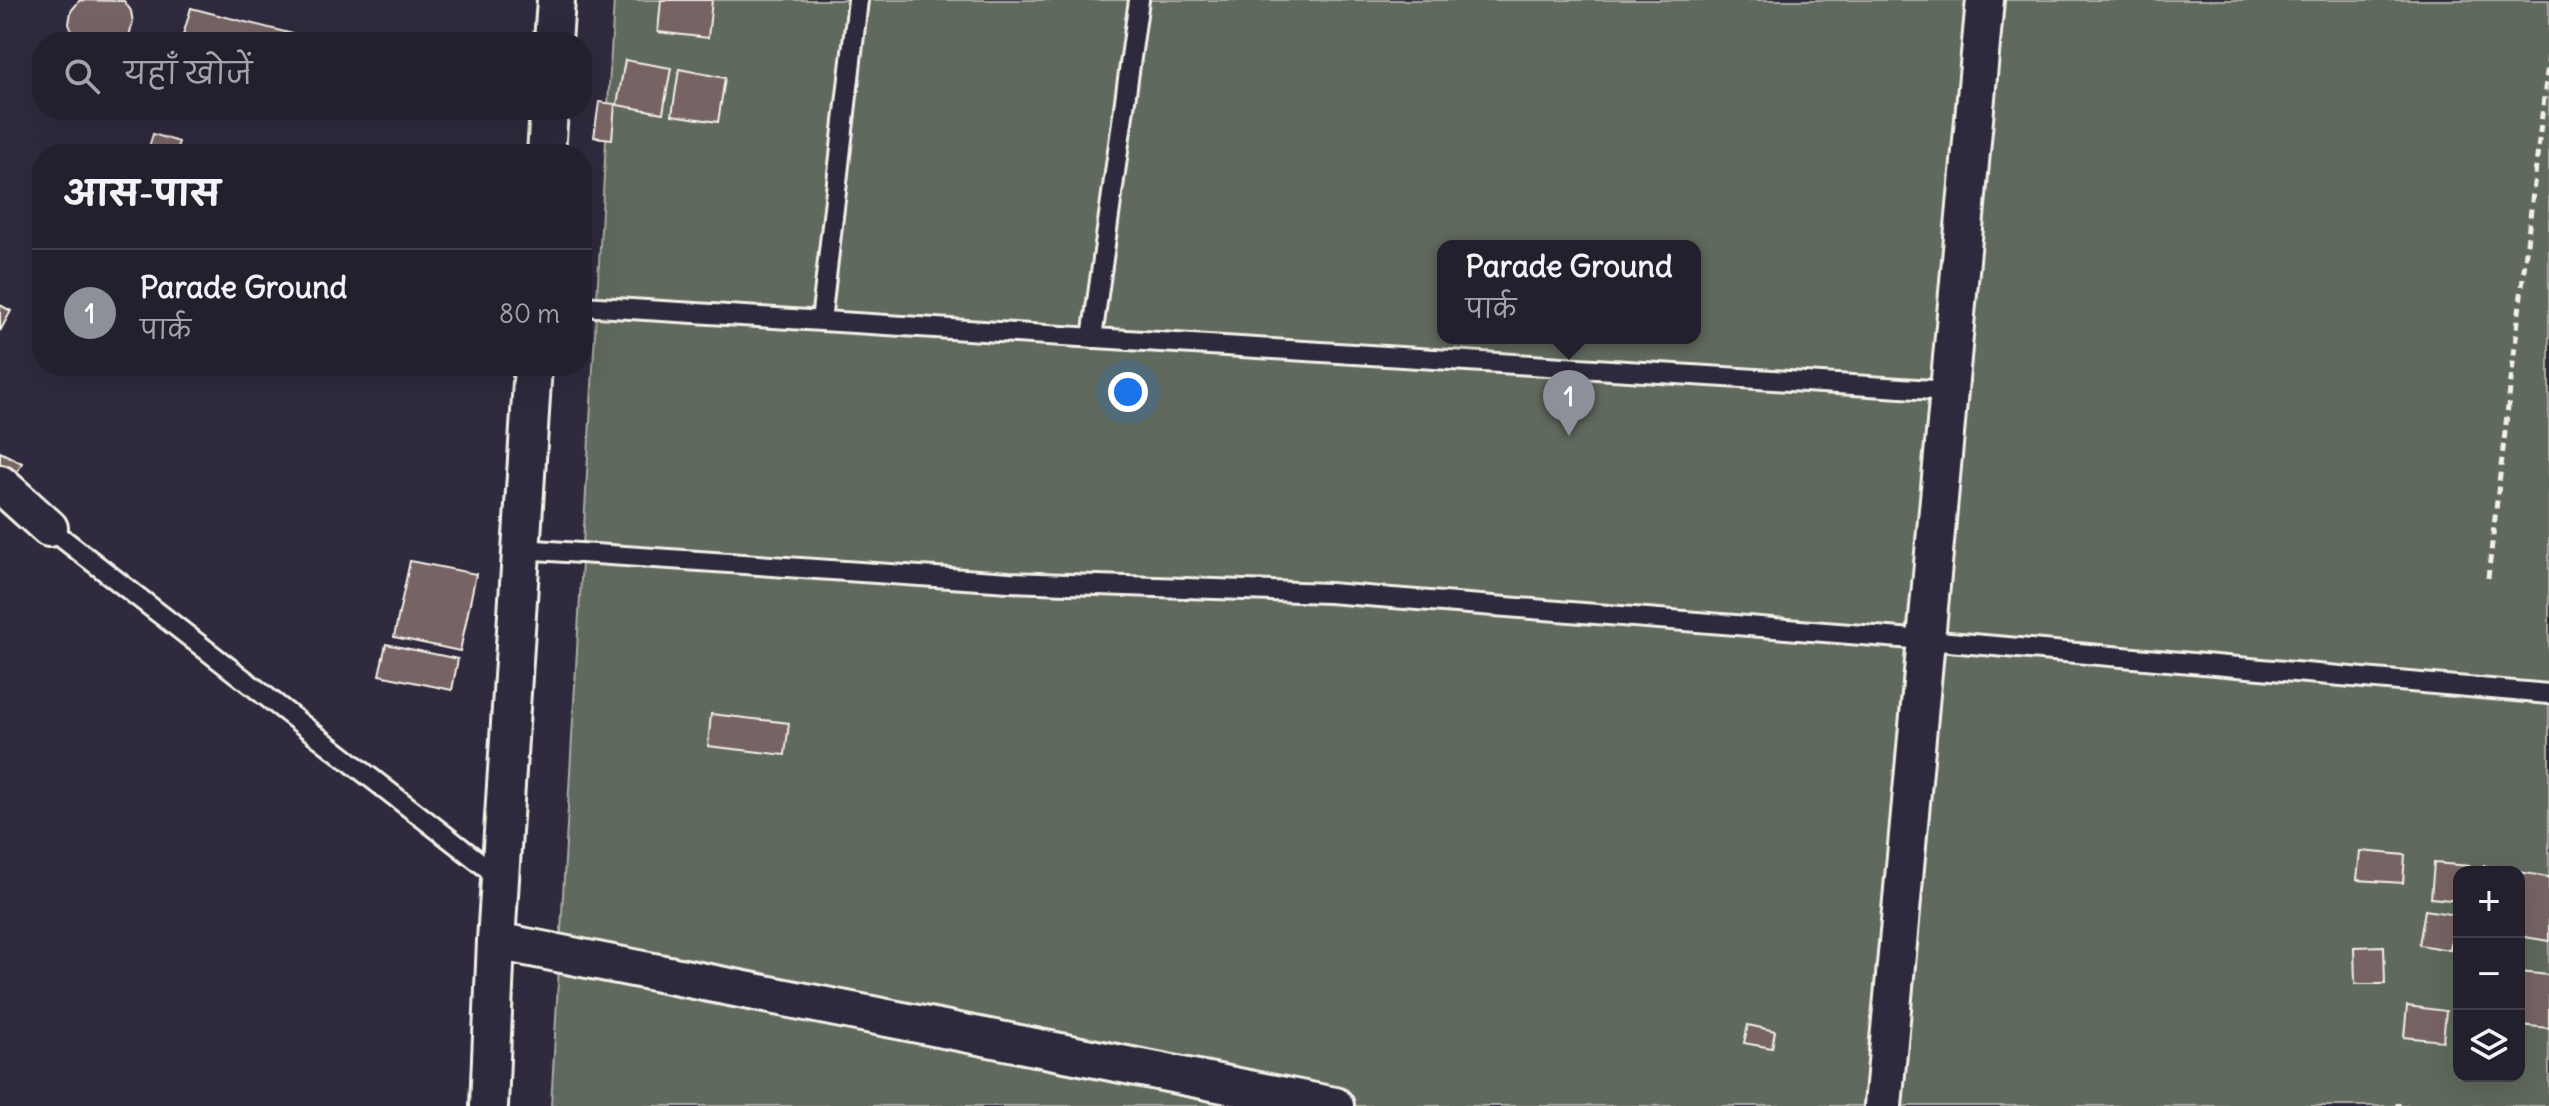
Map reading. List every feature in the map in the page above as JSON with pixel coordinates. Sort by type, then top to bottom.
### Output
[{"type":"street","points":[[554,32],[556,0]]},
{"type":"street","points":[[1883,1106],[1985,0]]},
{"type":"street","points":[[547,144],[548,120]]},
{"type":"street","points":[[489,1106],[496,941],[532,376]]},
{"type":"street","points":[[0,484],[49,528]]},
{"type":"street","points":[[496,941],[1335,1106]]},
{"type":"lane","points":[[821,321],[858,0]]},
{"type":"lane","points":[[1092,338],[1139,0]]},
{"type":"lane","points":[[592,307],[1949,391]]},
{"type":"lane","points":[[49,528],[500,878]]},
{"type":"lane","points":[[521,549],[1009,582],[1329,593],[1926,640],[2549,694]]},
{"type":"path","points":[[2488,578],[2549,55]]},
{"type":"shaded area","points":[[614,0],[2549,0],[2549,1106],[551,1106]]},
{"type":"building","points":[[80,0],[124,1],[131,11],[133,23],[130,32],[72,32],[69,24],[71,11]]},
{"type":"building","points":[[661,0],[712,0],[708,38],[658,32]]},
{"type":"building","points":[[191,8],[285,32],[184,32]]},
{"type":"building","points":[[625,60],[671,68],[663,113],[617,105]]},
{"type":"building","points":[[679,69],[725,78],[718,122],[672,115]]},
{"type":"building","points":[[599,102],[615,104],[612,139],[594,137]]},
{"type":"building","points":[[153,134],[179,142],[178,144],[150,144]]},
{"type":"building","points":[[0,305],[11,311],[0,331]]},
{"type":"building","points":[[0,452],[22,463],[9,488],[0,483]]},
{"type":"building","points":[[410,561],[476,574],[460,651],[394,637]]},
{"type":"building","points":[[386,644],[458,659],[452,690],[379,675]]},
{"type":"building","points":[[711,714],[789,723],[785,755],[708,746]]},
{"type":"building","points":[[2360,851],[2405,855],[2403,883],[2357,880]]},
{"type":"building","points":[[2434,863],[2470,866],[2453,866],[2453,900],[2431,898]]},
{"type":"building","points":[[2525,873],[2549,877],[2549,941],[2525,937]]},
{"type":"building","points":[[2425,910],[2453,915],[2450,950],[2419,945]]},
{"type":"building","points":[[2384,946],[2385,984],[2355,984],[2354,947]]},
{"type":"building","points":[[2525,973],[2549,975],[2549,1028],[2525,1026]]},
{"type":"building","points":[[2407,1006],[2446,1011],[2443,1041],[2404,1037]]},
{"type":"building","points":[[1748,1025],[1775,1031],[1772,1048],[1744,1043]]},
{"type":"place","name":"Parade Ground","points":[[1569,436]]}]
